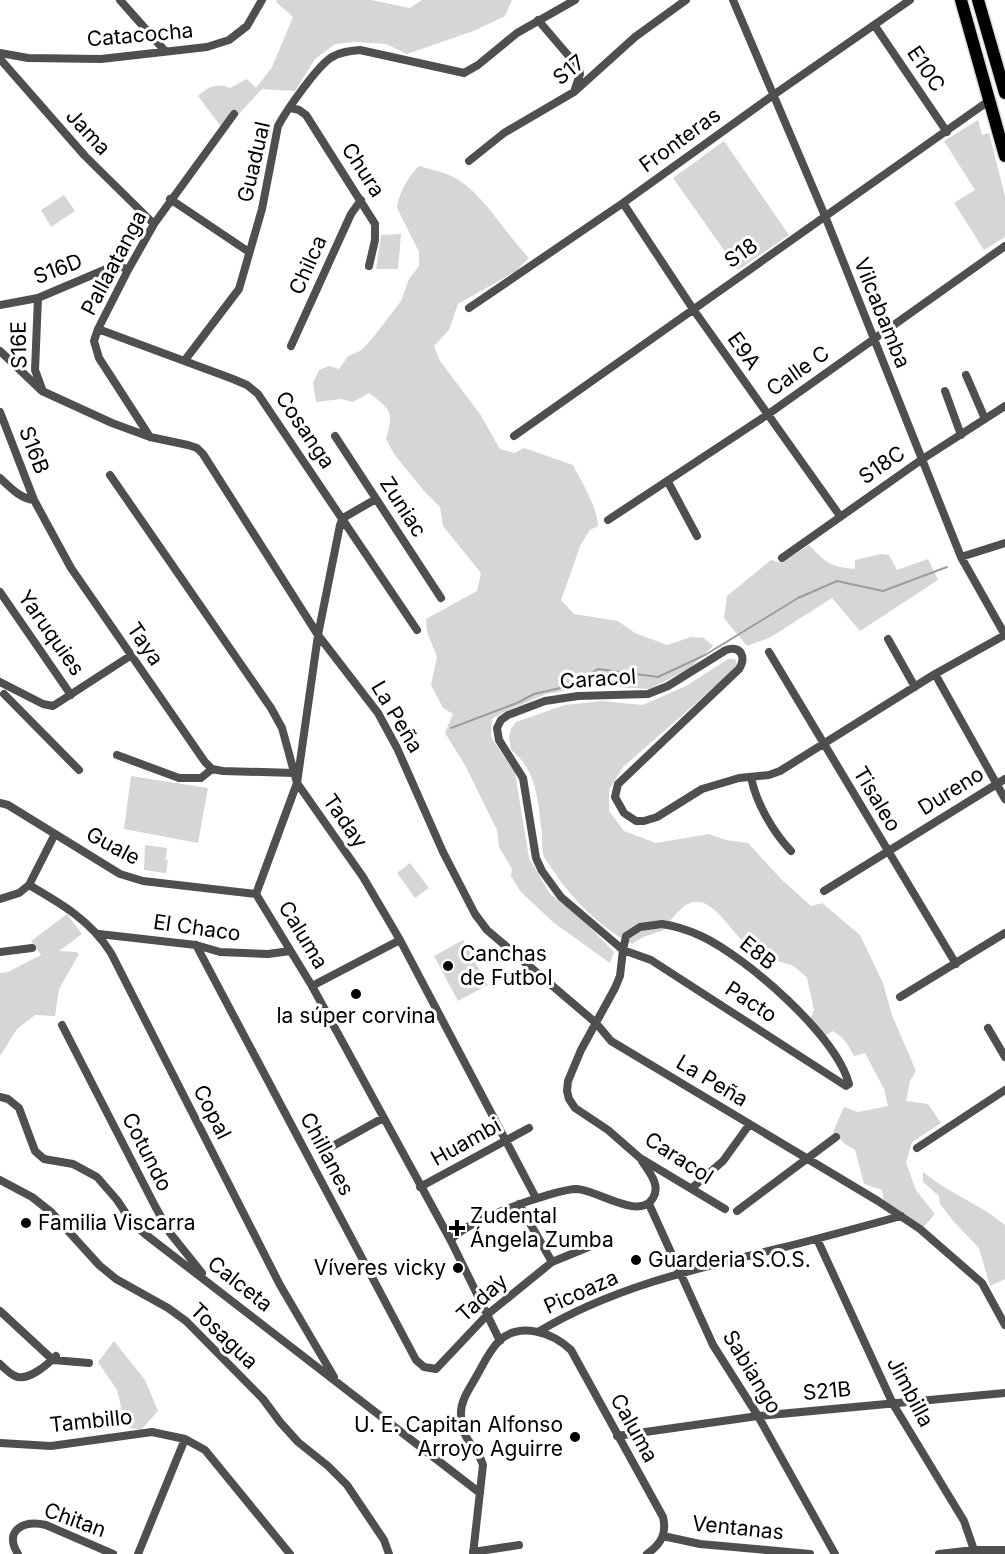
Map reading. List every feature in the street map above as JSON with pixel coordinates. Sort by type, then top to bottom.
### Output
[{"type":"highway","points":[[961,0],[1005,156]]},
{"type":"highway","points":[[978,0],[1005,93]]},
{"type":"street","points":[[120,0],[165,51]]},
{"type":"street","name":"Catacocha","points":[[0,53],[28,58],[100,59],[207,47],[229,40],[247,26],[262,0]]},
{"type":"street","name":"Guadual","points":[[185,360],[240,289],[262,209],[278,126],[284,114],[291,108],[320,66],[330,58],[344,52],[360,50],[464,73],[478,65],[517,33],[575,0]]},
{"type":"street","name":"S17","points":[[468,161],[504,133],[573,92],[635,37],[686,0]]},
{"type":"street","name":"Vilcabamba","points":[[733,0],[825,216],[961,556],[1005,635]]},
{"type":"street","name":"Fronteras","points":[[469,308],[623,203],[910,0]]},
{"type":"street","points":[[538,20],[579,68],[580,74],[573,92]]},
{"type":"street","name":"E10C","points":[[875,26],[947,132]]},
{"type":"street","name":"Jama","points":[[0,59],[85,156],[153,224]]},
{"type":"street","name":"S18","points":[[514,436],[990,100]]},
{"type":"street","name":"Chura","points":[[291,108],[306,115],[375,224],[375,240],[369,266]]},
{"type":"street","name":"Pallaatanga","points":[[150,437],[99,358],[94,341],[98,329],[153,224],[234,114]]},
{"type":"street","points":[[170,199],[249,252]]},
{"type":"street","name":"Chilca","points":[[291,346],[351,214],[361,200]]},
{"type":"street","name":"E9A","points":[[623,203],[693,309],[840,516]]},
{"type":"street","name":"Calle C","points":[[608,520],[767,414],[1005,246]]},
{"type":"street","name":"S16D","points":[[0,304],[38,298],[111,267],[120,266],[128,270]]},
{"type":"street","name":"S16E","points":[[38,298],[35,370],[42,391]]},
{"type":"street","name":"Cosanga","points":[[98,329],[247,385],[258,394],[417,630]]},
{"type":"street","name":"La Peña","points":[[0,351],[42,391],[112,423],[150,437],[197,448],[203,454],[318,635],[378,713],[398,748],[443,852],[475,914],[487,930],[596,1023],[611,1041],[901,1216]]},
{"type":"street","points":[[966,375],[985,419]]},
{"type":"street","points":[[945,392],[961,435]]},
{"type":"street","name":"S18C","points":[[782,558],[921,460],[1005,406]]},
{"type":"street","name":"S16B","points":[[0,412],[34,500]]},
{"type":"street","name":"Zuniac","points":[[335,436],[441,598]]},
{"type":"street","name":"Taday","points":[[110,475],[271,708],[282,728],[297,783],[363,877],[400,940],[536,1198]]},
{"type":"street","points":[[0,478],[25,499],[34,500]]},
{"type":"street","points":[[668,482],[697,536]]},
{"type":"street","points":[[343,518],[376,499]]},
{"type":"street","name":"Taya","points":[[34,500],[71,568],[130,656],[212,769]]},
{"type":"street","name":"Caluma","points":[[343,518],[318,635],[297,783],[256,894],[312,987],[451,1241],[500,1341]]},
{"type":"street","points":[[961,556],[1005,543]]},
{"type":"street","name":"Yaruquies","points":[[0,592],[71,695]]},
{"type":"street","name":"Caracol","points":[[725,1209],[640,1158],[608,1130],[575,1108],[568,1095],[568,1080],[620,975],[623,950],[561,897],[542,871],[536,858],[523,778],[497,737],[497,728],[501,720],[513,712],[545,701],[578,696],[648,694],[668,686],[721,653],[735,649],[743,655],[739,669],[622,779],[616,790],[615,797],[624,813],[636,821],[644,821],[657,817],[702,789],[739,778],[775,774],[915,687],[1005,635]]},
{"type":"street","points":[[888,639],[915,687]]},
{"type":"street","name":"Tisaleo","points":[[769,652],[956,964]]},
{"type":"street","points":[[4,693],[53,706],[130,656]]},
{"type":"street","points":[[935,675],[1005,799]]},
{"type":"street","points":[[0,682],[4,693],[79,770]]},
{"type":"street","points":[[117,755],[179,778],[201,778],[212,769],[294,773]]},
{"type":"street","points":[[751,777],[773,827],[791,851]]},
{"type":"street","name":"Dureno","points":[[824,891],[1005,779]]},
{"type":"street","name":"Guale","points":[[0,803],[8,805],[120,874],[132,878],[256,894]]},
{"type":"street","points":[[0,898],[19,893],[29,885],[55,834]]},
{"type":"street","name":"Copal","points":[[29,885],[74,911],[99,934],[111,953],[280,1285],[337,1381]]},
{"type":"street","name":"E8B","points":[[623,950],[626,936],[640,927],[662,924],[695,933],[726,950],[741,960],[802,1014],[838,1056],[848,1078]]},
{"type":"street","points":[[900,997],[1005,933]]},
{"type":"street","name":"El Chaco","points":[[99,934],[196,945],[220,952],[268,954],[290,951]]},
{"type":"street","points":[[312,987],[400,940]]},
{"type":"street","name":"Chillanes","points":[[196,945],[416,1360],[424,1367],[436,1369]]},
{"type":"street","points":[[0,952],[32,948]]},
{"type":"street","name":"Pacto","points":[[623,950],[651,960],[846,1086],[849,1084],[848,1078]]},
{"type":"street","name":"Cotundo","points":[[62,1024],[170,1233],[214,1287]]},
{"type":"street","points":[[988,1028],[1005,1057]]},
{"type":"street","points":[[918,1148],[1005,1090]]},
{"type":"street","name":"Calceta","points":[[0,1097],[9,1099],[19,1108],[35,1150],[44,1159],[73,1164],[97,1177],[131,1221],[290,1348],[337,1381],[480,1493]]},
{"type":"street","points":[[331,1148],[383,1118]]},
{"type":"street","points":[[692,1188],[723,1161],[749,1125]]},
{"type":"street","name":"Huambi","points":[[420,1187],[529,1128]]},
{"type":"street","points":[[737,1211],[836,1137]]},
{"type":"street","points":[[451,1241],[459,1231],[519,1204],[565,1190],[581,1190],[634,1208],[644,1207],[655,1195],[656,1185],[640,1158]]},
{"type":"street","name":"Tosagua","points":[[0,1180],[33,1197],[51,1212],[99,1265],[116,1279],[168,1308],[186,1321],[262,1399],[298,1442],[347,1485],[384,1540],[389,1554]]},
{"type":"street","points":[[519,1204],[552,1262]]},
{"type":"street","name":"Sabiango","points":[[649,1204],[713,1345],[758,1416],[835,1554]]},
{"type":"street","points":[[901,1216],[920,1229],[982,1283],[1005,1325]]},
{"type":"street","name":"Picoaza","points":[[500,1341],[513,1334],[538,1332],[560,1318],[627,1290],[681,1272],[901,1216]]},
{"type":"street","name":"Jimbilla","points":[[817,1239],[893,1404],[964,1521],[970,1552]]},
{"type":"street","name":"Taday","points":[[436,1369],[488,1314],[552,1262],[591,1246]]},
{"type":"street","points":[[0,1311],[55,1358],[89,1363]]},
{"type":"street","name":"Caluma","points":[[538,1332],[554,1336],[571,1350],[663,1517],[665,1525],[663,1536]]},
{"type":"street","points":[[500,1341],[490,1352],[466,1394],[461,1409],[464,1432],[483,1465],[473,1553],[519,1545]]},
{"type":"street","points":[[0,1364],[14,1376],[23,1378],[55,1358]]},
{"type":"street","name":"S21B","points":[[617,1436],[758,1416],[1005,1393]]},
{"type":"street","name":"Tambillo","points":[[0,1443],[51,1446],[152,1432],[185,1439]]},
{"type":"street","points":[[138,1554],[185,1439],[205,1450],[290,1554]]},
{"type":"street","name":"Chitan","points":[[18,1554],[14,1538],[17,1529],[24,1524],[35,1522],[113,1554]]},
{"type":"street","points":[[647,1554],[657,1546],[663,1536]]},
{"type":"street","name":"Ventanas","points":[[663,1536],[700,1544],[810,1554]]},
{"type":"street","points":[[939,1554],[1005,1550]]},
{"type":"shaded area","points":[[277,0],[371,0],[410,8],[422,0],[512,0],[505,16],[476,30],[407,54],[386,44],[356,42],[335,44],[315,59],[295,91],[262,89],[237,116],[222,128],[198,96],[213,86],[230,88],[247,79],[256,88],[272,67],[293,17],[276,2]]},
{"type":"shaded area","points":[[978,120],[982,135],[989,133],[1005,196],[1005,237],[984,250],[954,203],[975,190],[944,141]]},
{"type":"shaded area","points":[[724,141],[789,235],[738,270],[673,178]]},
{"type":"shaded area","points":[[419,166],[451,176],[473,191],[529,258],[516,271],[458,304],[449,330],[434,346],[440,361],[480,414],[500,449],[514,453],[524,448],[573,465],[592,503],[598,526],[590,530],[581,544],[561,600],[574,614],[618,621],[635,633],[667,645],[691,637],[704,638],[713,646],[690,668],[650,689],[597,686],[546,694],[492,719],[491,737],[515,773],[529,858],[550,894],[583,920],[614,952],[610,963],[554,923],[520,891],[511,876],[512,869],[499,847],[497,830],[465,765],[445,733],[453,714],[443,708],[431,685],[437,657],[427,632],[426,619],[477,591],[481,573],[443,526],[440,507],[394,454],[386,439],[390,422],[389,412],[382,403],[369,393],[353,402],[341,399],[316,402],[313,383],[319,370],[329,366],[339,369],[348,356],[360,351],[371,340],[401,301],[409,279],[419,266],[419,252],[397,208],[399,197],[411,175]]},
{"type":"shaded area","points":[[64,195],[75,211],[51,227],[41,210]]},
{"type":"shaded area","points":[[401,234],[398,269],[376,269],[381,235]]},
{"type":"shaded area","points":[[809,545],[829,563],[855,569],[855,560],[881,554],[889,555],[897,570],[928,559],[938,580],[860,631],[832,598],[771,637],[747,646],[724,618],[727,596],[771,560],[782,563]]},
{"type":"shaded area","points":[[728,659],[735,659],[737,665],[728,675],[623,767],[609,790],[609,811],[624,831],[656,843],[709,834],[726,840],[748,843],[781,879],[811,906],[822,903],[860,935],[883,983],[892,1015],[916,1071],[910,1081],[906,1101],[928,1104],[941,1123],[912,1142],[906,1163],[916,1190],[935,1214],[921,1230],[885,1209],[882,1190],[864,1184],[855,1150],[833,1132],[844,1107],[858,1112],[888,1106],[884,1089],[865,1053],[854,1056],[840,1036],[833,1031],[823,1037],[810,1020],[814,1010],[807,978],[799,970],[754,951],[742,941],[722,917],[701,902],[690,903],[678,912],[664,930],[643,937],[632,944],[597,921],[568,891],[544,857],[539,811],[532,778],[520,758],[511,750],[509,737],[516,722],[565,705],[602,701],[643,705],[686,686]]},
{"type":"shaded area","points":[[131,776],[208,788],[198,843],[124,829]]},
{"type":"shaded area","points":[[145,845],[167,848],[166,859],[163,859],[168,860],[166,873],[144,870]]},
{"type":"shaded area","points":[[410,863],[429,888],[415,898],[397,873]]},
{"type":"shaded area","points":[[67,914],[82,934],[59,951],[79,954],[59,989],[55,1016],[35,1015],[17,1029],[0,1056],[0,973],[8,972],[41,955],[31,941]]},
{"type":"shaded area","points":[[463,940],[488,985],[458,1001],[434,956]]},
{"type":"shaded area","points":[[923,1172],[1005,1225],[1005,1279],[990,1286],[979,1248],[940,1204],[939,1196],[923,1182]]},
{"type":"shaded area","points":[[114,1341],[145,1380],[158,1411],[141,1430],[126,1427],[117,1390],[98,1362]]},
{"type":"waterway","points":[[451,728],[517,703],[534,694],[569,686],[598,669],[658,677],[705,655],[798,598],[837,581],[883,591],[947,567]]},
{"type":"place","name":"Canchas de Futbol","points":[[448,966]]},
{"type":"place","name":"la súper corvina","points":[[356,994]]},
{"type":"place","name":"Familia Viscarra","points":[[26,1223]]},
{"type":"place","name":"Zudental Ángela Zumba","points":[[457,1228]]},
{"type":"place","name":"Guarderia S.O.S.","points":[[636,1260]]},
{"type":"place","name":"Víveres vicky","points":[[458,1268]]},
{"type":"place","name":"U. E. Capitan Alfonso Arroyo Aguirre","points":[[575,1437]]}]
